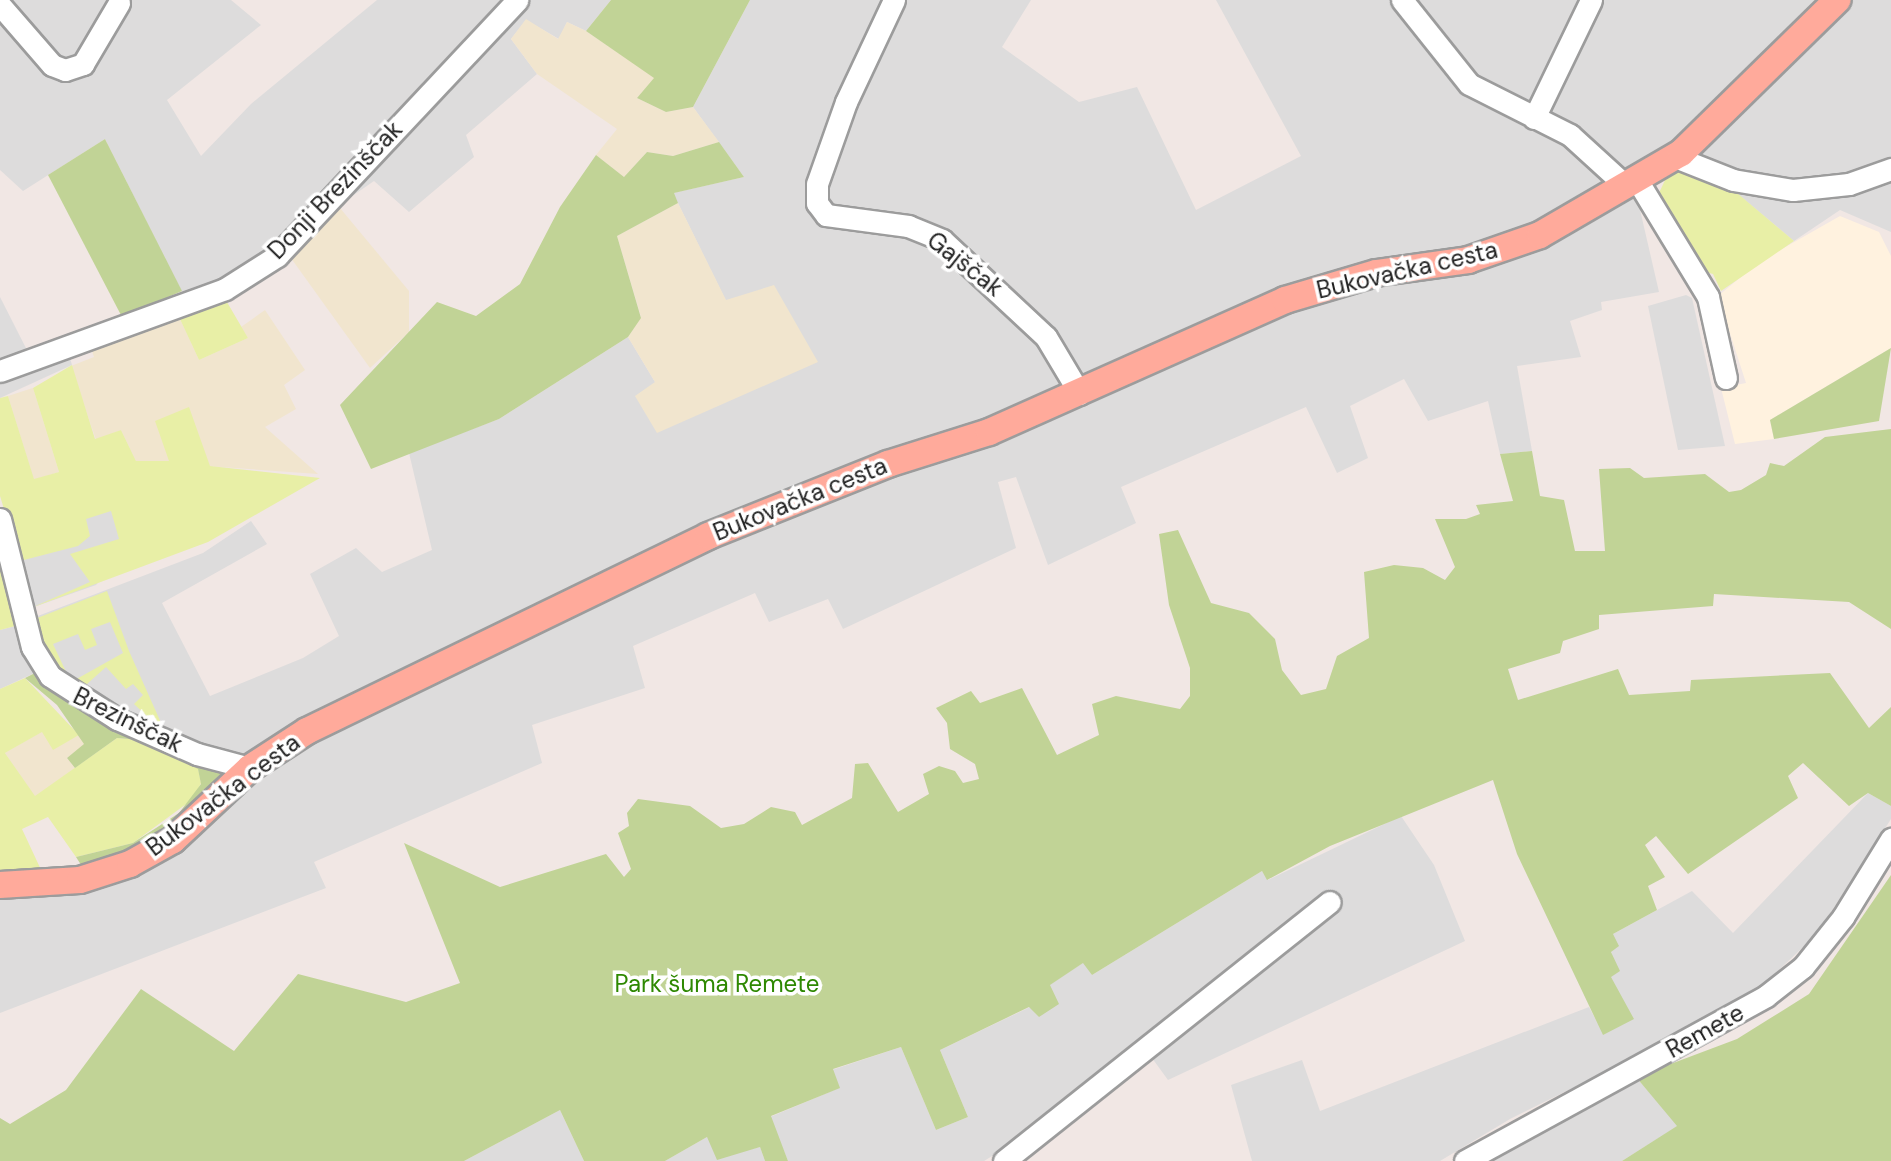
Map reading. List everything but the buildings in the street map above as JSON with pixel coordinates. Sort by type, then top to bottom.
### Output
[{"type":"main road","name":"Bukovačka cesta","points":[[0,885],[79,880],[130,864],[173,840],[250,768],[307,731],[704,537],[1080,394],[1285,300],[1518,244],[1675,157],[1837,0]]},
{"type":"street","name":"Donji Brezinščak","points":[[0,371],[225,289],[277,256],[517,0]]},
{"type":"street","name":"Gajščak","points":[[894,0],[846,102],[817,184],[817,203],[826,215],[908,226],[942,240],[1046,337],[1080,394]]},
{"type":"street","points":[[1402,0],[1469,84],[1586,146],[1631,183],[1709,297],[1726,378]]},
{"type":"street","points":[[1534,118],[1587,2]]},
{"type":"street","points":[[0,5],[52,65],[65,70],[83,64],[118,4]]},
{"type":"street","points":[[1675,157],[1776,189],[1838,186],[1886,175]]},
{"type":"street","name":"Brezinščak","points":[[0,519],[32,647],[50,676],[117,719],[197,754],[250,768]]},
{"type":"street","name":"Remete","points":[[1465,1161],[1766,996],[1803,967],[1843,917],[1891,839]]},
{"type":"street","points":[[1003,1161],[1330,902]]},
{"type":"shaded area","points":[[0,0],[231,0],[261,25],[167,100],[201,156],[251,104],[377,0],[611,0],[586,31],[567,22],[559,39],[526,20],[511,39],[537,74],[466,135],[474,157],[409,212],[374,181],[190,308],[105,139],[23,191],[0,170]]},
{"type":"shaded area","points":[[750,0],[1031,0],[1002,47],[1079,102],[1137,87],[1196,210],[1301,156],[1216,0],[1891,0],[1891,232],[1840,210],[1794,241],[1703,165],[1632,175],[1659,292],[1601,302],[1602,310],[1570,321],[1581,357],[1517,366],[1532,451],[1500,454],[1488,401],[1428,421],[1404,379],[1350,406],[1368,458],[1337,473],[1306,407],[1121,487],[1136,523],[1048,565],[1016,477],[998,482],[1016,548],[843,629],[828,599],[769,622],[755,593],[633,646],[645,688],[532,725],[542,763],[314,862],[326,888],[0,1013],[0,891],[46,892],[261,769],[180,742],[66,688],[30,619],[203,553],[251,521],[267,544],[162,603],[210,696],[303,658],[339,636],[310,574],[356,548],[382,572],[432,550],[409,453],[499,419],[628,337],[655,382],[657,432],[726,301],[673,193],[744,177],[693,107]]},
{"type":"shaded area","points":[[526,19],[558,39],[567,22],[586,31],[655,78],[637,98],[666,112],[693,107],[719,142],[673,156],[647,152],[624,177],[596,155],[617,129],[537,74],[511,39]]},
{"type":"shaded area","points":[[678,203],[726,300],[774,285],[818,362],[657,433],[635,396],[655,382],[628,337],[641,317],[617,236]]},
{"type":"shaded area","points":[[340,208],[409,291],[409,332],[370,368],[288,254]]},
{"type":"shaded area","points":[[1840,216],[1879,232],[1891,256],[1891,348],[1770,420],[1774,439],[1735,444],[1721,388],[1746,383],[1718,296],[1759,262]]},
{"type":"shaded area","points":[[1686,295],[1692,298],[1725,446],[1678,450],[1648,306]]},
{"type":"shaded area","points":[[0,297],[30,356],[0,366]]},
{"type":"shaded area","points":[[265,310],[305,370],[284,385],[296,409],[265,427],[318,474],[136,461],[121,430],[96,440],[71,366],[94,357],[91,348],[179,317],[199,360],[248,338],[241,327]]},
{"type":"shaded area","points":[[69,355],[72,365],[0,398],[0,376]]},
{"type":"shaded area","points":[[33,388],[59,472],[34,480],[8,396]]},
{"type":"shaded area","points":[[134,502],[143,532],[96,585],[31,608],[10,529]]},
{"type":"shaded area","points":[[19,625],[39,671],[0,689],[0,630]]},
{"type":"shaded area","points":[[43,731],[53,749],[79,735],[85,745],[67,758],[75,768],[35,797],[5,753]]},
{"type":"shaded area","points":[[1868,793],[1891,806],[1891,819],[1817,934],[1763,985],[1704,1023],[1510,1119],[1440,1161],[1252,1161],[1231,1085],[1302,1060],[1320,1111],[1589,1007],[1604,1035],[1613,934],[1692,891],[1733,933]]},
{"type":"shaded area","points":[[1401,816],[1434,865],[1465,941],[1168,1080],[1152,1058],[984,1161],[788,1161],[770,1117],[839,1088],[832,1070],[901,1047],[936,1130],[968,1117],[940,1050],[1030,1007],[1039,1017],[1049,985],[1084,962],[1092,975],[1262,871],[1268,880]]},
{"type":"shaded area","points":[[1636,1077],[1678,1126],[1622,1161],[1487,1161]]},
{"type":"shaded area","points":[[560,1110],[584,1161],[464,1161]]},
{"type":"shaded area","points":[[707,1137],[739,1152],[760,1147],[765,1161],[665,1161]]},
{"type":"green space","points":[[611,0],[750,0],[693,107],[666,112],[637,98],[654,78],[586,31]]},
{"type":"green space","points":[[105,139],[182,291],[122,317],[48,175]]},
{"type":"green space","points":[[719,142],[744,177],[674,193],[678,203],[617,236],[641,318],[628,337],[499,419],[371,469],[340,405],[437,302],[476,316],[520,284],[560,207],[596,155],[624,177],[647,152],[673,156]]},
{"type":"green space","points":[[1687,167],[1739,187],[1737,193],[1794,241],[1721,291],[1713,274],[1702,271],[1658,195],[1667,176]]},
{"type":"green space","points":[[224,297],[248,338],[199,360],[179,317],[126,335]]},
{"type":"green space","points":[[1891,348],[1879,421],[1774,439],[1770,420]]},
{"type":"green space","points":[[72,365],[95,439],[121,430],[136,461],[169,461],[155,421],[189,407],[210,466],[320,478],[208,542],[31,608],[90,582],[70,554],[119,539],[111,511],[86,519],[90,536],[78,546],[20,561],[0,496],[0,398],[8,396],[34,479],[59,472],[33,388]]},
{"type":"green space","name":"Park šuma Remete","points":[[1891,429],[1891,629],[1849,602],[1714,594],[1713,606],[1599,615],[1599,629],[1563,641],[1560,653],[1508,669],[1518,700],[1618,669],[1629,695],[1690,691],[1691,680],[1830,673],[1869,728],[1891,707],[1891,806],[1868,793],[1849,806],[1803,763],[1788,776],[1798,798],[1688,874],[1656,836],[1645,845],[1665,877],[1648,886],[1657,910],[1613,934],[1619,946],[1611,952],[1620,971],[1611,977],[1634,1019],[1603,1035],[1517,854],[1493,780],[1330,846],[1267,880],[1262,871],[1092,975],[1083,963],[1050,985],[1059,1004],[1039,1017],[1029,1007],[940,1050],[968,1117],[936,1130],[901,1047],[833,1069],[840,1088],[771,1116],[788,1161],[765,1161],[760,1147],[717,1160],[707,1137],[665,1161],[584,1161],[560,1110],[464,1161],[0,1161],[0,1118],[10,1124],[66,1090],[141,989],[234,1051],[298,974],[406,1002],[460,983],[404,843],[500,887],[606,854],[624,877],[631,869],[618,833],[629,826],[627,813],[638,799],[690,806],[721,828],[744,824],[771,807],[795,812],[802,825],[852,798],[855,764],[868,763],[898,812],[929,794],[923,774],[939,766],[955,771],[963,783],[979,779],[975,764],[950,749],[947,723],[936,708],[971,691],[980,703],[1022,688],[1057,755],[1099,735],[1092,704],[1116,696],[1180,709],[1190,696],[1190,668],[1169,605],[1159,534],[1178,530],[1211,603],[1249,613],[1275,639],[1282,670],[1301,695],[1326,689],[1337,656],[1369,638],[1364,572],[1394,565],[1423,568],[1445,580],[1455,567],[1435,519],[1466,519],[1480,514],[1476,505],[1513,501],[1500,454],[1532,451],[1540,496],[1564,500],[1575,551],[1605,551],[1599,469],[1630,468],[1644,478],[1705,474],[1729,492],[1741,490],[1766,475],[1770,463],[1784,466],[1825,437]]},
{"type":"green space","points":[[0,535],[19,625],[0,630]]},
{"type":"green space","points":[[107,591],[129,651],[166,734],[134,704],[143,695],[133,684],[126,689],[106,667],[87,684],[73,681],[123,653],[110,622],[91,629],[97,645],[85,650],[78,634],[53,644],[68,676],[48,665],[32,620]]},
{"type":"green space","points":[[39,671],[226,768],[225,775],[177,828],[85,871],[76,857],[133,843],[179,813],[201,784],[198,769],[140,740],[117,738],[75,768],[67,758],[84,744],[57,705],[25,678]]},
{"type":"green space","points":[[25,678],[79,735],[53,750],[42,732],[5,753],[35,796],[117,738],[139,740],[198,768],[201,783],[193,799],[133,843],[76,857],[48,817],[22,829],[43,874],[0,875],[0,689]]},
{"type":"green space","points":[[1891,875],[1891,1161],[1622,1161],[1677,1126],[1636,1077],[1737,1039],[1809,994]]}]
